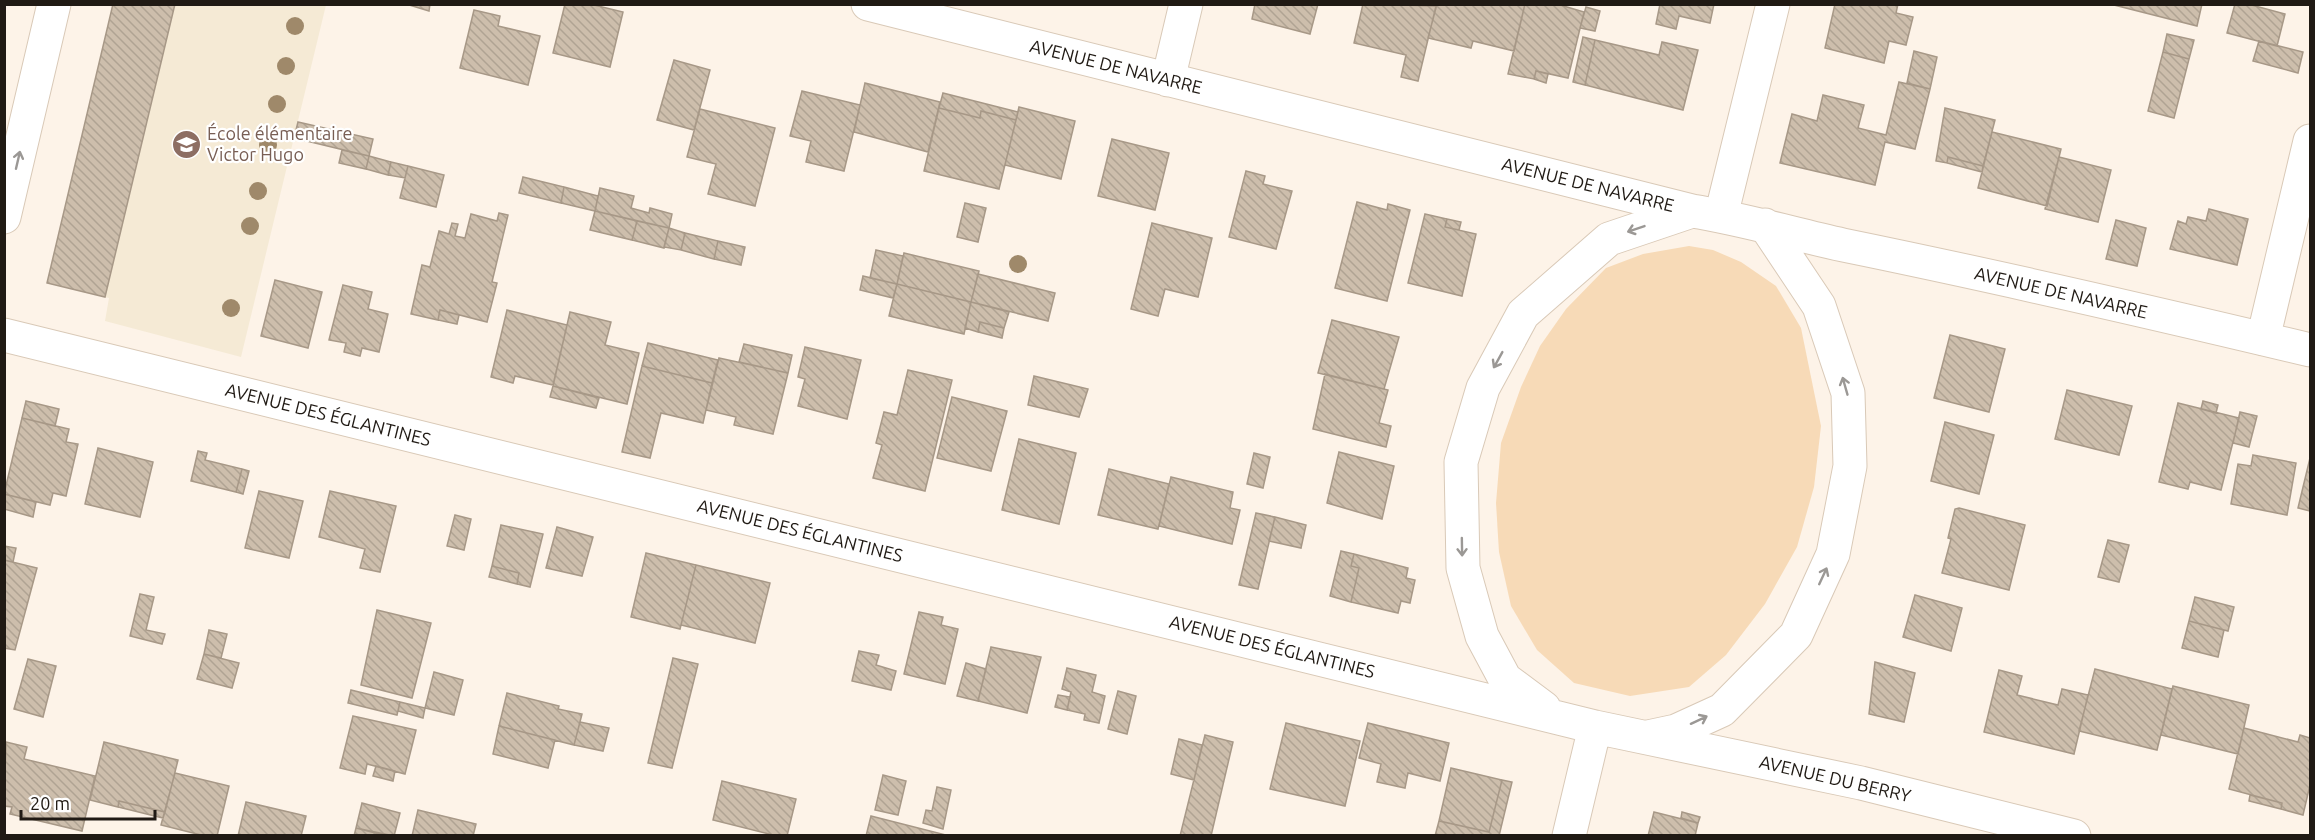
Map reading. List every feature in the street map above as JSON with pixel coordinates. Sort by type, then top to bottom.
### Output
[{"type":"street","points":[[4,217],[54,4]]},
{"type":"street","name":"AVENUE DE NAVARRE","points":[[868,4],[1706,213],[2310,350]]},
{"type":"street","points":[[1168,80],[1186,4]]},
{"type":"street","points":[[1556,717],[1505,679],[1482,636],[1463,568],[1461,462],[1483,388],[1523,314],[1609,239],[1706,213],[1773,4]]},
{"type":"street","points":[[2263,339],[2310,141]]},
{"type":"street","points":[[1644,738],[1676,731],[1722,710],[1796,635],[1833,554],[1850,466],[1848,393],[1819,306],[1765,225]]},
{"type":"street","name":"AVENUE DES ÉGLANTINES","points":[[4,335],[1595,727]]},
{"type":"street","points":[[1569,836],[1595,727]]},
{"type":"street","name":"AVENUE DU BERRY","points":[[1595,727],[1861,783],[2074,836]]},
{"type":"shaded area","name":"École élémentaire Victor Hugo","points":[[113,5],[326,5],[241,357],[105,321],[109,298],[47,283]]},
{"type":"shaded area","points":[[1689,246],[1713,250],[1741,262],[1776,286],[1801,328],[1821,426],[1814,487],[1797,547],[1765,604],[1726,655],[1689,687],[1630,696],[1574,683],[1537,650],[1511,606],[1499,552],[1496,503],[1501,443],[1521,387],[1540,346],[1566,309],[1606,268],[1643,254]]},
{"type":"building","points":[[113,4],[175,4],[105,297],[47,283]]},
{"type":"building","points":[[406,4],[430,4],[429,11]]},
{"type":"building","points":[[565,4],[590,4],[623,12],[610,67],[553,53]]},
{"type":"building","points":[[1255,4],[1318,4],[1310,34],[1252,19]]},
{"type":"building","points":[[1363,4],[1436,6],[1418,81],[1401,77],[1406,55],[1354,43]]},
{"type":"building","points":[[1437,4],[1525,4],[1514,51],[1473,41],[1471,48],[1428,38]]},
{"type":"building","points":[[1525,4],[1557,4],[1584,12],[1568,78],[1536,71],[1534,79],[1508,74]]},
{"type":"building","points":[[1660,4],[1714,4],[1710,23],[1679,16],[1676,29],[1656,24]]},
{"type":"building","points":[[1835,4],[1898,4],[1896,13],[1913,17],[1906,45],[1889,41],[1884,63],[1825,48]]},
{"type":"building","points":[[2110,4],[2202,4],[2197,26]]},
{"type":"building","points":[[2235,4],[2248,4],[2285,14],[2277,46],[2227,33]]},
{"type":"building","points":[[1586,7],[1600,11],[1595,31],[1580,28]]},
{"type":"building","points":[[474,10],[500,16],[498,26],[540,36],[528,85],[460,68]]},
{"type":"building","points":[[2167,34],[2194,40],[2189,59],[2163,52]]},
{"type":"building","points":[[1583,37],[1595,40],[1585,85],[1573,82]]},
{"type":"building","points":[[1595,40],[1659,55],[1662,42],[1698,50],[1683,110],[1585,85]]},
{"type":"building","points":[[2259,41],[2303,52],[2298,73],[2253,61]]},
{"type":"building","points":[[1914,51],[1937,57],[1930,89],[1907,83]]},
{"type":"building","points":[[2163,52],[2189,59],[2174,118],[2148,111]]},
{"type":"building","points":[[674,60],[710,70],[694,130],[657,120]]},
{"type":"building","points":[[1536,71],[1548,74],[1546,83],[1534,79]]},
{"type":"building","points":[[1899,82],[1930,89],[1915,149],[1885,142],[1875,185],[1780,163],[1792,114],[1817,121],[1823,95],[1864,105],[1858,128],[1886,135]]},
{"type":"building","points":[[865,83],[940,102],[928,152],[854,132]]},
{"type":"building","points":[[802,91],[860,105],[844,171],[806,162],[811,141],[790,136]]},
{"type":"building","points":[[943,93],[1018,112],[1016,120],[981,111],[980,118],[939,108]]},
{"type":"building","points":[[1019,107],[1075,121],[1061,179],[1005,165]]},
{"type":"building","points":[[939,108],[980,118],[981,111],[1016,120],[999,189],[924,171]]},
{"type":"building","points":[[1945,108],[1995,120],[1983,166],[1948,157],[1947,163],[1936,161]]},
{"type":"building","points":[[700,109],[775,128],[755,206],[708,194],[716,164],[687,157]]},
{"type":"building","points":[[298,122],[373,139],[369,156],[294,138]]},
{"type":"building","points":[[1992,132],[2061,149],[2047,206],[1978,188]]},
{"type":"building","points":[[1112,139],[1169,153],[1155,210],[1098,196]]},
{"type":"building","points":[[342,150],[369,156],[366,169],[339,163]]},
{"type":"building","points":[[369,156],[391,162],[388,175],[366,169]]},
{"type":"building","points":[[1948,157],[1983,166],[1982,172],[1947,163]]},
{"type":"building","points":[[2059,157],[2111,170],[2098,222],[2045,209]]},
{"type":"building","points":[[391,162],[408,166],[405,178],[388,175]]},
{"type":"building","points":[[408,166],[444,175],[436,207],[400,198]]},
{"type":"building","points":[[1246,171],[1265,176],[1263,184],[1292,191],[1276,249],[1229,237]]},
{"type":"building","points":[[523,177],[564,187],[561,203],[519,193]]},
{"type":"building","points":[[564,187],[598,196],[595,211],[561,203]]},
{"type":"building","points":[[600,188],[634,196],[631,208],[649,213],[650,208],[672,214],[669,228],[595,211]]},
{"type":"building","points":[[1357,202],[1387,210],[1388,204],[1410,210],[1387,301],[1335,288]]},
{"type":"building","points":[[965,203],[986,208],[978,242],[957,237]]},
{"type":"building","points":[[2209,209],[2248,219],[2237,265],[2170,249],[2178,221],[2186,224],[2188,217],[2206,221]]},
{"type":"building","points":[[595,211],[637,221],[632,240],[590,230]]},
{"type":"building","points":[[499,213],[508,215],[492,282],[497,283],[487,322],[440,310],[438,320],[411,314],[422,265],[430,267],[439,231],[449,234],[452,223],[458,224],[455,236],[465,238],[471,214],[497,221]]},
{"type":"building","points":[[1425,214],[1447,219],[1445,227],[1476,234],[1462,296],[1408,283]]},
{"type":"building","points":[[1447,219],[1461,222],[1459,230],[1445,227]]},
{"type":"building","points":[[2116,220],[2146,228],[2137,266],[2106,259]]},
{"type":"building","points":[[637,221],[669,228],[664,248],[632,240]]},
{"type":"building","points":[[1152,223],[1212,238],[1198,297],[1165,289],[1158,316],[1131,309]]},
{"type":"building","points":[[669,228],[685,233],[681,250],[664,247]]},
{"type":"building","points":[[685,233],[718,241],[714,259],[681,250]]},
{"type":"building","points":[[718,241],[745,247],[741,265],[714,259]]},
{"type":"building","points":[[876,250],[903,256],[897,284],[870,278]]},
{"type":"building","points":[[904,253],[979,271],[971,302],[897,284]]},
{"type":"building","points":[[978,274],[1055,293],[1048,321],[971,302]]},
{"type":"building","points":[[863,276],[897,284],[893,298],[860,290]]},
{"type":"building","points":[[275,280],[322,292],[308,348],[261,336]]},
{"type":"building","points":[[897,284],[971,302],[964,334],[889,316]]},
{"type":"building","points":[[343,285],[372,292],[368,309],[388,314],[379,352],[362,348],[360,356],[344,352],[346,343],[329,340]]},
{"type":"building","points":[[971,302],[1009,312],[1004,328],[980,322],[978,332],[965,328]]},
{"type":"building","points":[[440,310],[459,315],[457,324],[438,320]]},
{"type":"building","points":[[507,310],[567,325],[553,385],[515,376],[513,383],[491,377]]},
{"type":"building","points":[[570,312],[611,322],[605,345],[639,353],[627,404],[553,386]]},
{"type":"building","points":[[1332,320],[1399,337],[1384,389],[1318,373]]},
{"type":"building","points":[[980,322],[1004,328],[1002,338],[978,332]]},
{"type":"building","points":[[1950,335],[2005,349],[1989,412],[1934,398]]},
{"type":"building","points":[[648,343],[718,360],[712,383],[642,366]]},
{"type":"building","points":[[744,344],[792,355],[788,373],[739,362]]},
{"type":"building","points":[[805,347],[861,360],[847,419],[798,406],[805,379],[798,377]]},
{"type":"building","points":[[719,358],[788,373],[773,434],[734,425],[736,417],[706,410]]},
{"type":"building","points":[[642,366],[712,383],[703,423],[661,413],[650,458],[622,452]]},
{"type":"building","points":[[908,370],[952,380],[925,491],[873,478],[882,445],[876,443],[884,412],[897,415]]},
{"type":"building","points":[[1325,374],[1388,390],[1379,423],[1391,426],[1386,447],[1313,429]]},
{"type":"building","points":[[1034,376],[1088,389],[1079,417],[1028,405]]},
{"type":"building","points":[[553,386],[599,398],[596,408],[550,397]]},
{"type":"building","points":[[2067,390],[2132,406],[2119,455],[2055,439]]},
{"type":"building","points":[[952,397],[1007,411],[991,471],[937,458]]},
{"type":"building","points":[[26,401],[59,409],[55,426],[22,418]]},
{"type":"building","points":[[2203,401],[2218,405],[2216,413],[2201,409]]},
{"type":"building","points":[[2178,403],[2239,418],[2221,490],[2190,482],[2188,489],[2159,482]]},
{"type":"building","points":[[2240,412],[2257,416],[2249,447],[2233,443]]},
{"type":"building","points":[[22,418],[69,429],[66,442],[78,444],[66,496],[53,493],[50,505],[4,494]]},
{"type":"building","points":[[1945,422],[1994,435],[1979,494],[1931,481]]},
{"type":"building","points":[[1019,439],[1076,453],[1059,524],[1002,510]]},
{"type":"building","points":[[98,448],[153,462],[140,517],[85,504]]},
{"type":"building","points":[[198,451],[207,453],[205,460],[242,469],[236,492],[191,481]]},
{"type":"building","points":[[1339,452],[1394,466],[1382,519],[1327,503]]},
{"type":"building","points":[[1254,453],[1270,457],[1263,488],[1247,484]]},
{"type":"building","points":[[2253,455],[2296,463],[2287,515],[2231,504],[2238,464],[2251,466]]},
{"type":"building","points":[[2310,458],[2310,511],[2298,508]]},
{"type":"building","points":[[242,469],[249,471],[243,494],[236,492]]},
{"type":"building","points":[[1109,469],[1169,484],[1158,529],[1098,515]]},
{"type":"building","points":[[1171,477],[1233,492],[1230,508],[1240,510],[1232,544],[1159,526]]},
{"type":"building","points":[[259,491],[303,501],[289,558],[245,548]]},
{"type":"building","points":[[330,491],[396,506],[380,572],[360,568],[365,549],[319,537]]},
{"type":"building","points":[[4,494],[36,502],[33,517],[4,509]]},
{"type":"building","points":[[1959,508],[2025,525],[2009,590],[1942,573],[1951,539],[1948,538],[1955,509]]},
{"type":"building","points":[[1256,513],[1275,517],[1258,589],[1239,585]]},
{"type":"building","points":[[455,515],[471,519],[464,550],[447,546]]},
{"type":"building","points":[[1275,517],[1306,525],[1301,548],[1269,541]]},
{"type":"building","points":[[501,525],[543,534],[530,587],[517,584],[519,573],[492,566]]},
{"type":"building","points":[[557,527],[593,537],[582,576],[546,568]]},
{"type":"building","points":[[2108,540],[2129,545],[2119,582],[2098,577]]},
{"type":"building","points":[[4,546],[16,548],[13,562],[4,560]]},
{"type":"building","points":[[1341,551],[1354,554],[1351,566],[1359,568],[1351,602],[1330,596]]},
{"type":"building","points":[[646,553],[696,565],[680,629],[631,617]]},
{"type":"building","points":[[1354,554],[1408,568],[1406,578],[1415,580],[1410,603],[1401,601],[1398,613],[1351,602],[1359,568],[1351,566]]},
{"type":"building","points":[[4,560],[37,568],[15,650],[4,648]]},
{"type":"building","points":[[696,565],[770,583],[755,643],[681,625]]},
{"type":"building","points":[[492,566],[519,573],[517,584],[489,577]]},
{"type":"building","points":[[140,594],[154,597],[146,630],[165,634],[162,644],[130,636]]},
{"type":"building","points":[[1915,595],[1962,608],[1951,651],[1903,637]]},
{"type":"building","points":[[2195,597],[2234,607],[2228,631],[2189,621]]},
{"type":"building","points":[[377,610],[431,623],[412,698],[361,685]]},
{"type":"building","points":[[919,612],[943,617],[941,625],[958,629],[945,684],[904,674]]},
{"type":"building","points":[[2189,621],[2224,630],[2218,657],[2182,648]]},
{"type":"building","points":[[209,630],[227,634],[221,658],[204,654]]},
{"type":"building","points":[[991,647],[1041,657],[1027,713],[978,701]]},
{"type":"building","points":[[859,651],[879,655],[876,665],[896,671],[891,690],[852,681]]},
{"type":"building","points":[[204,654],[239,663],[232,688],[197,679]]},
{"type":"building","points":[[673,658],[698,664],[672,768],[648,763]]},
{"type":"building","points":[[28,659],[56,666],[43,717],[14,709]]},
{"type":"building","points":[[1875,662],[1915,673],[1904,722],[1869,714]]},
{"type":"building","points":[[966,663],[986,669],[978,701],[957,696]]},
{"type":"building","points":[[1067,668],[1096,675],[1092,692],[1105,696],[1099,723],[1084,720],[1085,714],[1067,710],[1071,692],[1062,689]]},
{"type":"building","points":[[2095,669],[2172,689],[2157,750],[2079,731]]},
{"type":"building","points":[[1999,670],[2022,676],[2017,695],[2058,705],[2062,689],[2088,695],[2074,754],[1984,732]]},
{"type":"building","points":[[434,672],[463,680],[454,715],[425,708]]},
{"type":"building","points":[[2173,686],[2249,705],[2238,754],[2161,735]]},
{"type":"building","points":[[351,690],[400,702],[397,715],[348,703]]},
{"type":"building","points":[[1118,691],[1136,696],[1127,734],[1108,729]]},
{"type":"building","points":[[507,693],[582,714],[574,745],[499,726]]},
{"type":"building","points":[[1058,695],[1070,697],[1067,710],[1055,707]]},
{"type":"building","points":[[400,702],[425,708],[423,718],[398,711]]},
{"type":"building","points":[[353,716],[416,730],[405,774],[367,764],[365,774],[340,768]]},
{"type":"building","points":[[580,722],[609,728],[603,751],[574,745]]},
{"type":"building","points":[[1286,723],[1360,741],[1345,806],[1270,789]]},
{"type":"building","points":[[1368,723],[1449,743],[1440,781],[1408,773],[1405,788],[1377,782],[1381,764],[1359,758]]},
{"type":"building","points":[[499,726],[555,740],[548,768],[493,754]]},
{"type":"building","points":[[2244,728],[2298,742],[2300,735],[2310,738],[2310,785],[2303,815],[2281,809],[2282,803],[2229,789]]},
{"type":"building","points":[[1205,735],[1233,742],[1211,836],[1180,836]]},
{"type":"building","points":[[1179,739],[1202,745],[1194,780],[1171,774]]},
{"type":"building","points":[[6,742],[27,747],[24,759],[95,776],[82,831],[10,814],[12,807],[4,806]]},
{"type":"building","points":[[104,742],[178,760],[165,812],[119,801],[118,807],[90,800]]},
{"type":"building","points":[[376,766],[395,771],[393,781],[373,776]]},
{"type":"building","points":[[1451,768],[1502,780],[1489,832],[1439,821]]},
{"type":"building","points":[[175,773],[229,786],[217,836],[205,836],[161,825]]},
{"type":"building","points":[[883,775],[906,781],[898,815],[875,810]]},
{"type":"building","points":[[1502,780],[1512,782],[1499,836],[1435,836],[1439,821],[1489,832]]},
{"type":"building","points":[[722,781],[796,799],[787,836],[777,836],[713,820]]},
{"type":"building","points":[[937,787],[951,790],[943,829],[923,823],[926,810],[932,811]]},
{"type":"building","points":[[2250,795],[2282,803],[2281,809],[2249,801]]},
{"type":"building","points":[[119,801],[165,812],[163,818],[118,807]]},
{"type":"building","points":[[246,802],[306,816],[301,836],[238,836]]},
{"type":"building","points":[[362,803],[400,813],[394,836],[356,828]]},
{"type":"building","points":[[418,810],[476,824],[473,836],[412,836]]},
{"type":"building","points":[[1654,812],[1698,823],[1695,836],[1648,836]]},
{"type":"building","points":[[1682,812],[1700,817],[1698,823],[1681,818]]},
{"type":"building","points":[[871,816],[946,835],[946,836],[866,836]]},
{"type":"building","points":[[356,828],[387,836],[354,836]]},
{"type":"place","name":"École élémentaire Victor Hugo","points":[[186,144]]}]
